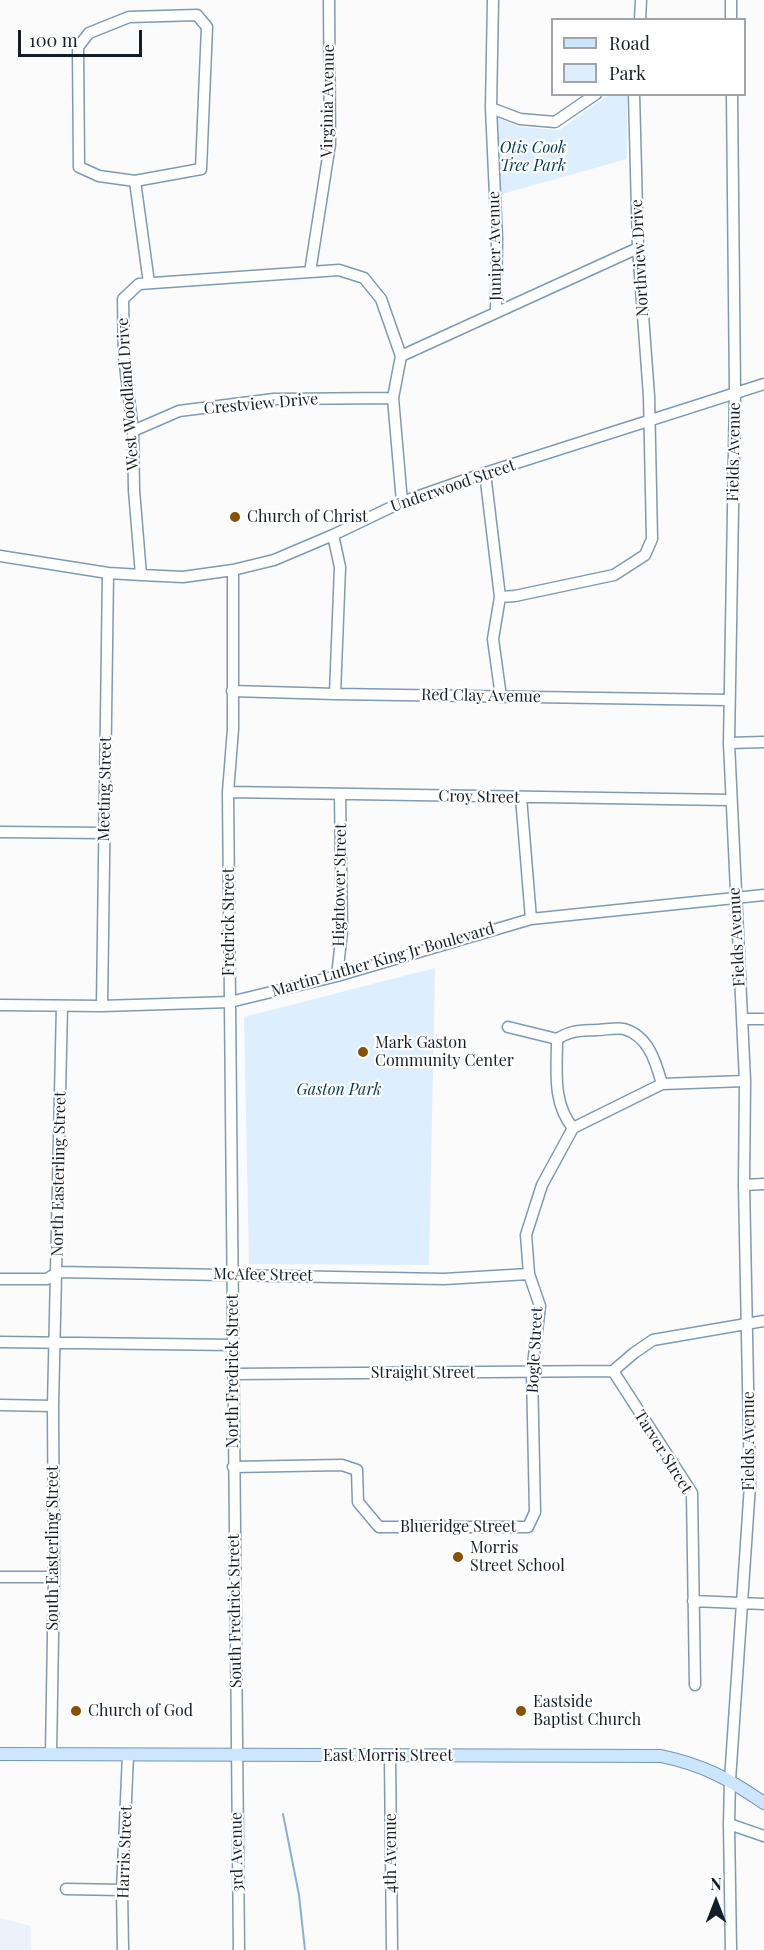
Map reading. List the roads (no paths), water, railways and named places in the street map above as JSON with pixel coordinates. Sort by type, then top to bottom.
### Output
[{"type":"main road","name":"East Morris Street","points":[[0,1754],[661,1756],[686,1761],[730,1780],[764,1803]]},
{"type":"street","name":"Virginia Avenue","points":[[310,272],[330,144],[328,0]]},
{"type":"street","name":"Juniper Avenue","points":[[493,0],[491,108],[497,239],[496,312]]},
{"type":"street","points":[[640,18],[641,0]]},
{"type":"street","points":[[731,0],[731,18]]},
{"type":"street","points":[[197,15],[207,27],[201,169],[135,181],[99,176],[79,166],[78,47],[89,33],[129,17],[197,15]]},
{"type":"street","points":[[491,108],[520,119],[555,122],[593,96]]},
{"type":"street","name":"Northview Drive","points":[[500,597],[515,596],[614,575],[645,555],[652,539],[650,422],[638,248],[634,96]]},
{"type":"street","name":"Fields Avenue","points":[[731,1950],[730,1780],[750,1485],[744,1185],[745,1081],[729,743],[735,393],[732,96]]},
{"type":"street","points":[[135,181],[149,283]]},
{"type":"street","points":[[402,502],[393,398],[401,356],[638,248]]},
{"type":"street","name":"West Woodland Drive","points":[[141,575],[134,490],[133,430],[124,357],[123,299],[139,284],[339,270],[364,278],[381,299],[401,356]]},
{"type":"street","name":"Underwood Street","points":[[0,556],[108,573],[141,575],[183,577],[233,570],[274,560],[402,502],[485,473],[764,384]]},
{"type":"street","name":"Crestview Drive","points":[[133,430],[179,411],[274,399],[393,398]]},
{"type":"street","points":[[485,473],[500,597],[493,639],[501,697]]},
{"type":"street","points":[[333,535],[340,567],[335,694]]},
{"type":"street","name":"Fredrick Street","points":[[232,1275],[228,792],[233,729],[233,570]]},
{"type":"street","name":"Meeting Street","points":[[102,1006],[108,573]]},
{"type":"street","name":"Red Clay Avenue","points":[[232,691],[729,700]]},
{"type":"street","points":[[729,743],[764,742]]},
{"type":"street","name":"Croy Street","points":[[228,792],[730,800]]},
{"type":"street","name":"Hightower Street","points":[[337,976],[342,931],[340,794]]},
{"type":"street","points":[[521,797],[531,919]]},
{"type":"street","points":[[0,832],[104,833]]},
{"type":"street","name":"Martin Luther King Jr Boulevard","points":[[0,1005],[102,1006],[230,1002],[337,976],[531,919],[764,895]]},
{"type":"street","name":"North Easterling Street","points":[[55,1342],[63,1006]]},
{"type":"street","points":[[742,1019],[764,1019]]},
{"type":"street","points":[[508,1027],[556,1039],[568,1032],[580,1030],[623,1029],[646,1044],[656,1062],[662,1084]]},
{"type":"street","points":[[556,1039],[556,1087],[561,1109],[573,1128],[662,1084],[745,1081]]},
{"type":"street","name":"Bogle Street","points":[[535,1512],[532,1373],[540,1306],[529,1274],[526,1235],[542,1185],[573,1128]]},
{"type":"street","points":[[744,1185],[764,1184]]},
{"type":"street","name":"McAfee Street","points":[[0,1279],[47,1279],[58,1272],[444,1279],[529,1274]]},
{"type":"street","name":"North Fredrick Street","points":[[232,1275],[233,1467]]},
{"type":"street","points":[[613,1371],[653,1340],[764,1321]]},
{"type":"street","points":[[0,1342],[233,1345]]},
{"type":"street","name":"South Easterling Street","points":[[51,1754],[55,1342]]},
{"type":"street","name":"Straight Street","points":[[233,1374],[613,1371]]},
{"type":"street","name":"Tarver Street","points":[[613,1371],[692,1493],[695,1685]]},
{"type":"street","points":[[0,1405],[53,1406]]},
{"type":"street","name":"Blueridge Street","points":[[233,1467],[342,1465],[357,1470],[358,1502],[379,1527],[528,1527],[535,1512]]},
{"type":"street","name":"South Fredrick Street","points":[[233,1467],[236,1755]]},
{"type":"street","points":[[0,1577],[54,1577]]},
{"type":"street","points":[[693,1601],[764,1604]]},
{"type":"street","name":"Harris Street","points":[[123,1950],[122,1890],[129,1755]]},
{"type":"street","name":"3rd Avenue","points":[[236,1755],[239,1950]]},
{"type":"street","name":"4th Avenue","points":[[390,1756],[392,1950]]},
{"type":"street","points":[[729,1824],[764,1836]]},
{"type":"street","points":[[66,1889],[122,1890]]},
{"type":"waterway","points":[[283,1814],[299,1895],[305,1950]]},
{"type":"place","name":"Church of Christ","points":[[235,517]]},
{"type":"place","name":"Mark Gaston Community Center","points":[[363,1052]]},
{"type":"place","name":"Morris Street School","points":[[458,1557]]},
{"type":"place","name":"Church of God","points":[[76,1711]]},
{"type":"place","name":"Eastside Baptist Church","points":[[521,1711]]},
{"type":"park label","name":"Otis Cook Tree Park","points":[[533,157]]},
{"type":"park label","name":"Gaston Park","points":[[339,1090]]}]
